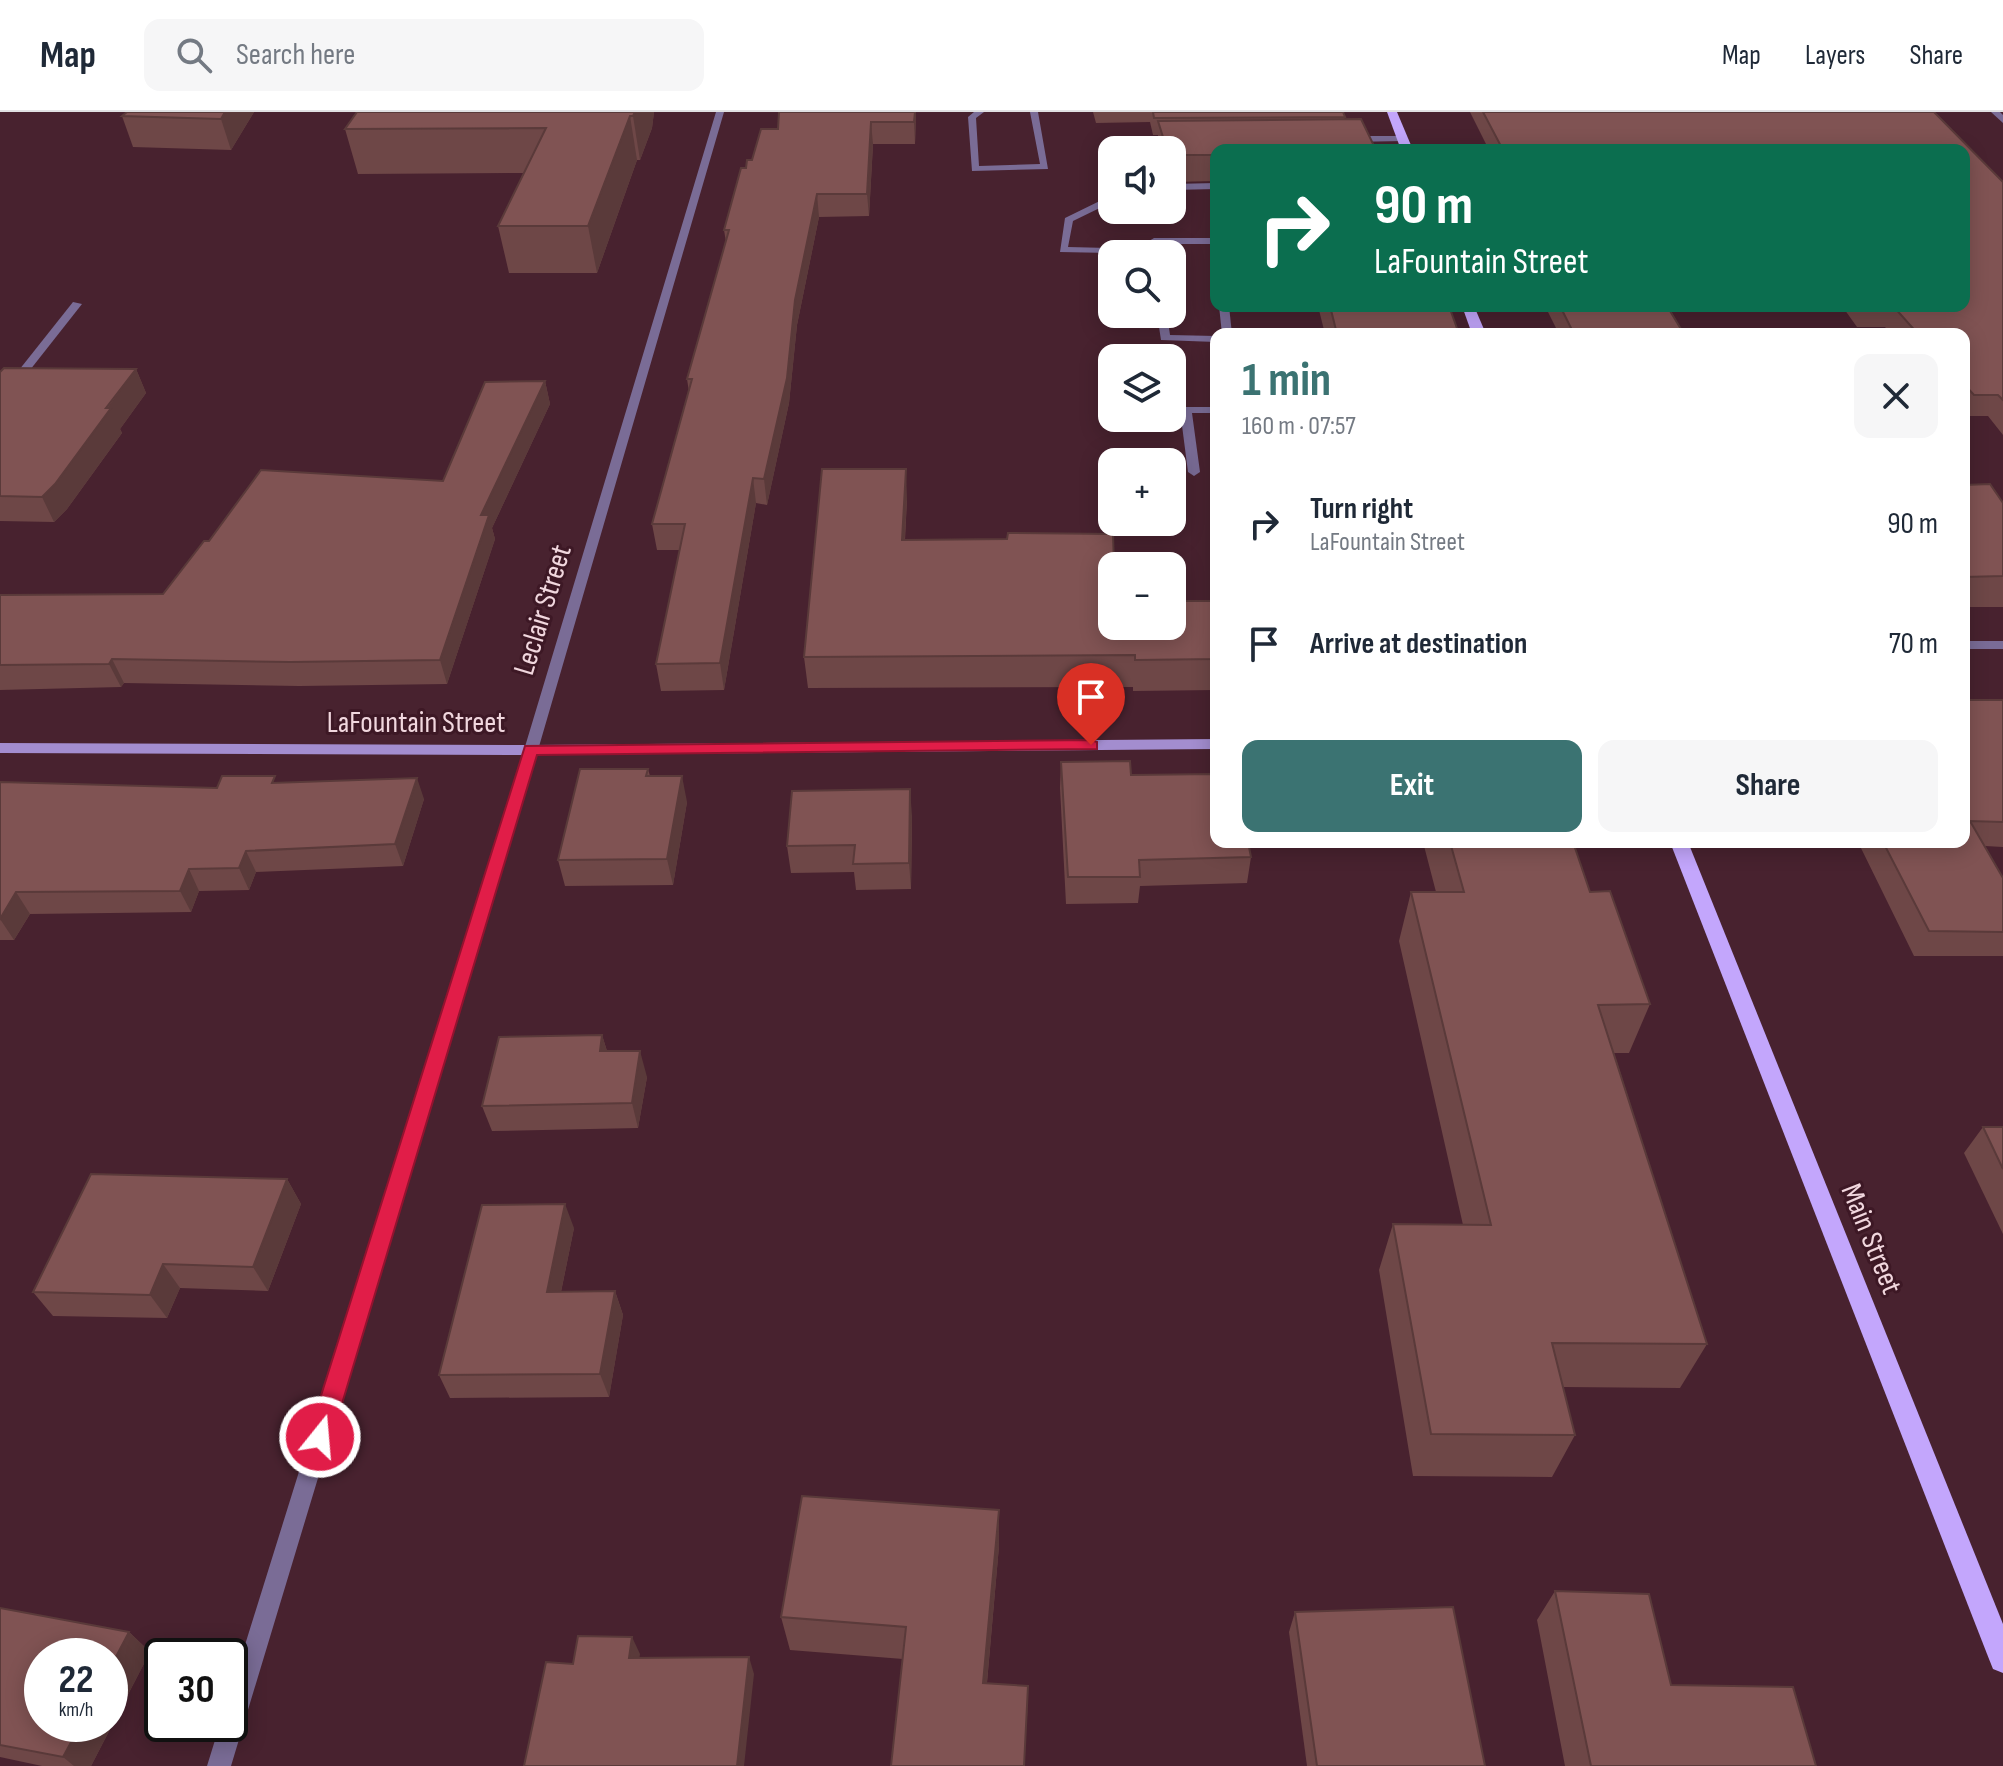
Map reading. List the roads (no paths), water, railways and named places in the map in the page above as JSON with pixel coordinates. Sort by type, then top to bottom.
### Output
[{"type":"main road","points":[[1392,112],[1404,144]]},
{"type":"main road","name":"Main Street","points":[[1681,848],[2003,1659]]},
{"type":"street","name":"Leclair Street","points":[[219,1766],[531,750],[720,112]]},
{"type":"street","points":[[980,112],[972,117],[975,169],[1045,167],[1034,112]]},
{"type":"street","points":[[1995,112],[2003,120]]},
{"type":"street","points":[[1337,139],[1393,144]]},
{"type":"street","points":[[1186,141],[1193,141]]},
{"type":"street","points":[[1186,187],[1210,186]]},
{"type":"street","points":[[1098,205],[1068,220],[1063,250],[1098,251]]},
{"type":"street","points":[[1186,242],[1210,243]]},
{"type":"street","points":[[0,401],[77,304]]},
{"type":"street","points":[[1164,328],[1165,338],[1210,339]]},
{"type":"street","points":[[1194,472],[1186,410],[1210,410]]},
{"type":"street","points":[[1970,645],[2003,645]]},
{"type":"street","name":"LaFountain Street","points":[[0,748],[531,750],[1210,744]]}]
